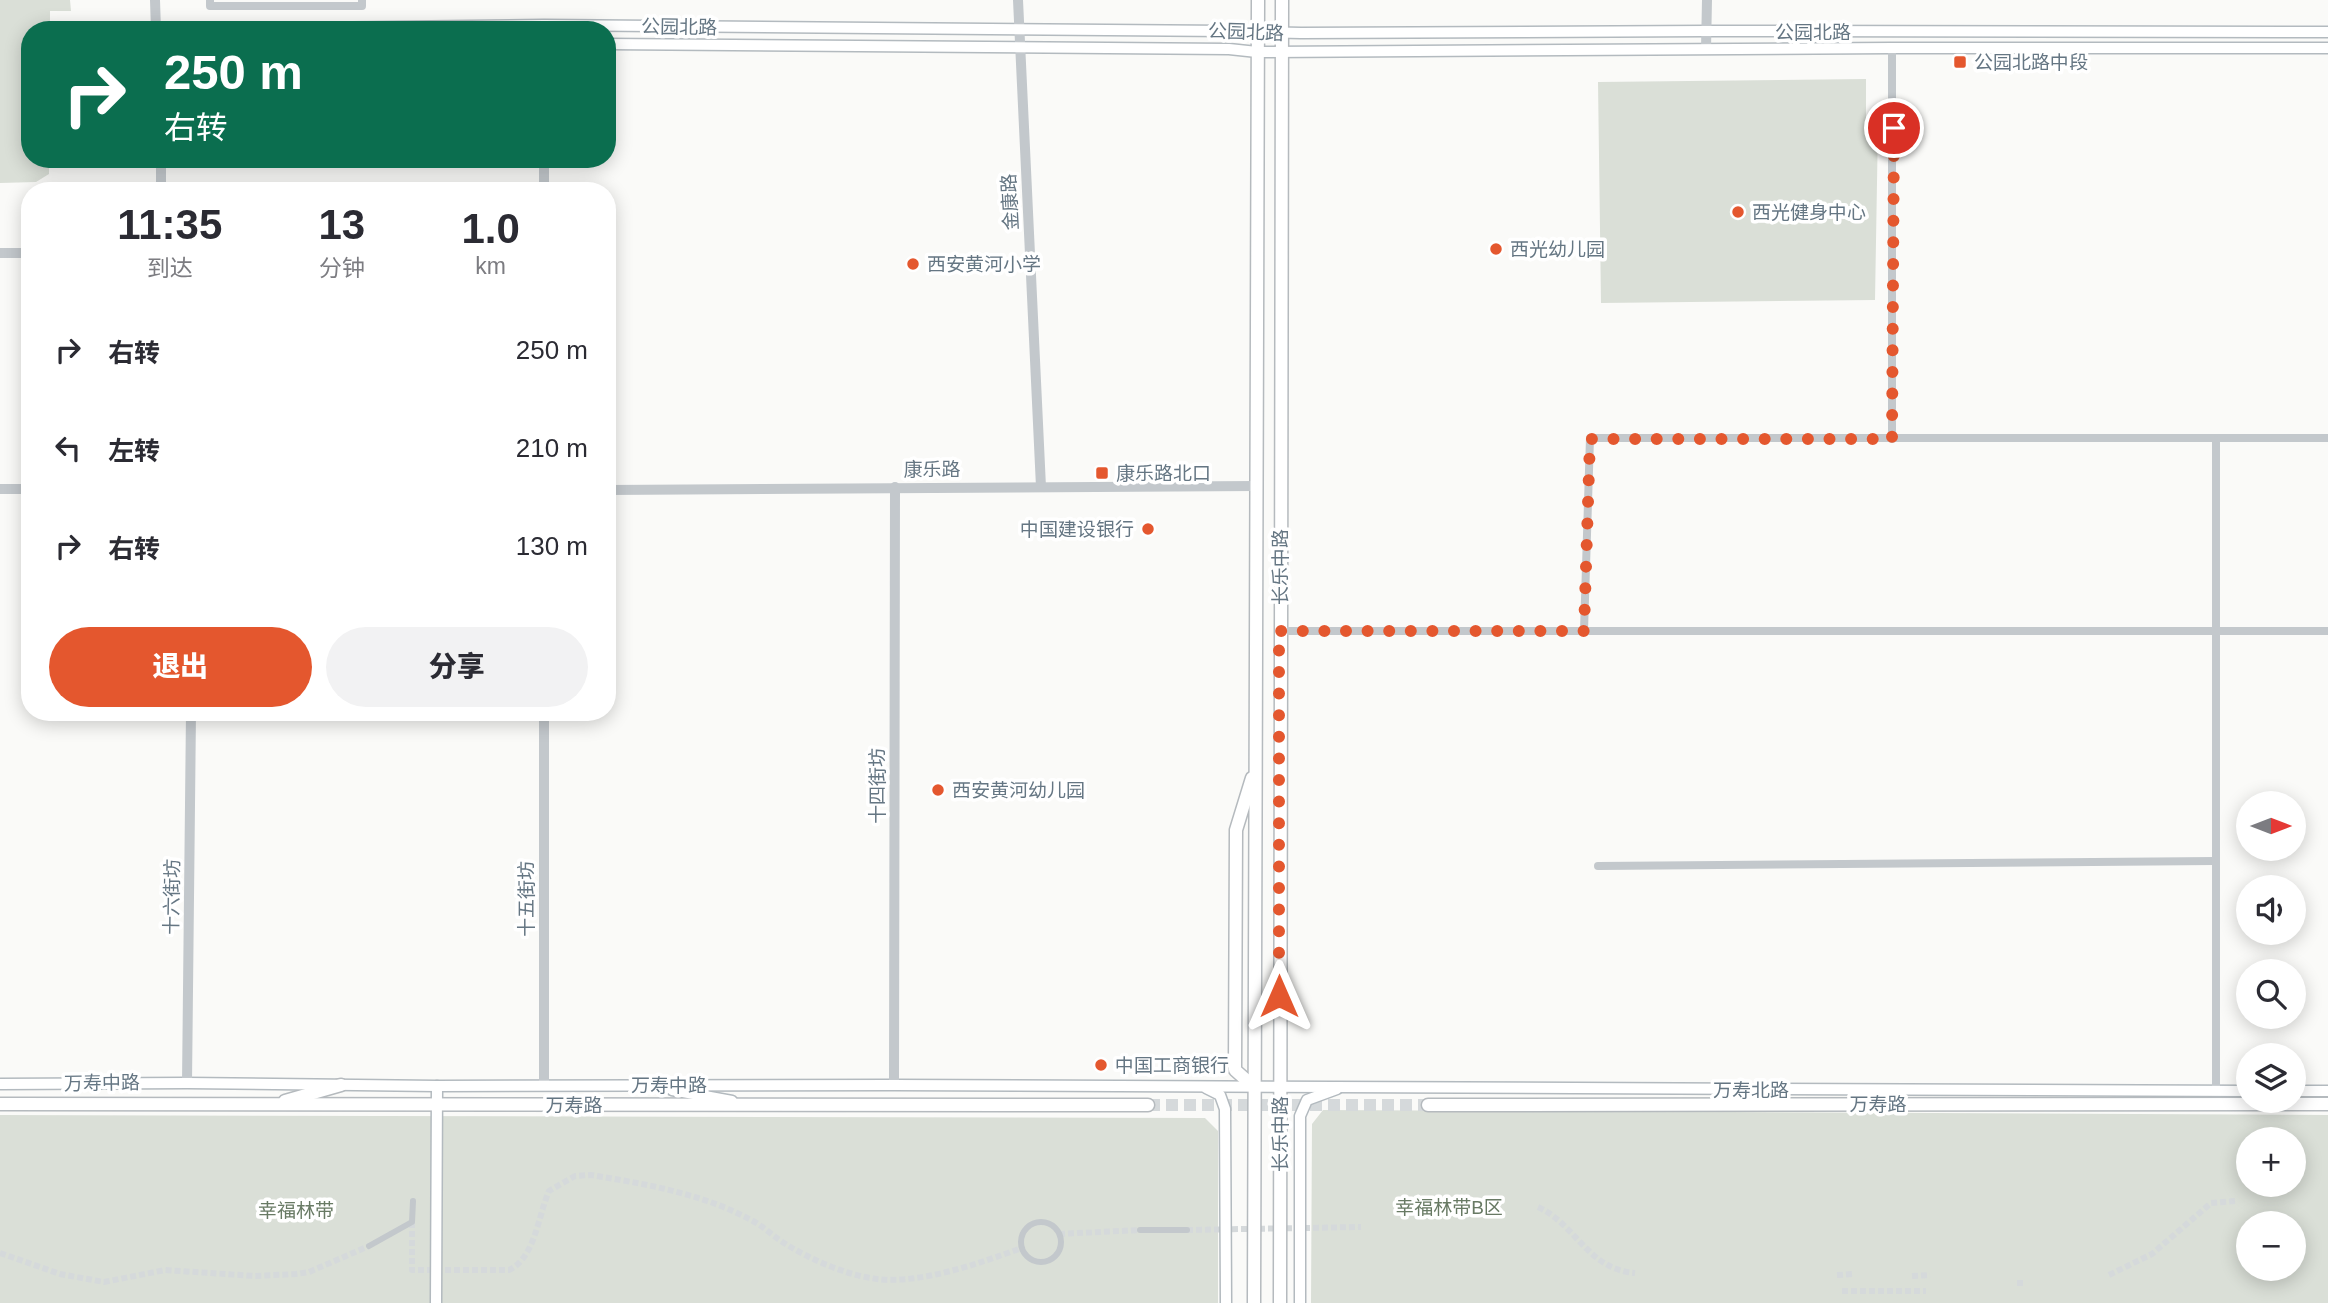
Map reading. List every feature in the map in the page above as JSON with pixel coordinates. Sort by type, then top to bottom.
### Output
[{"type":"main road","name":"长乐中路","points":[[1254,1303],[1258,0]]},
{"type":"main road","name":"长乐中路","points":[[1280,1303],[1282,0]]},
{"type":"main road","name":"公园北路","points":[[616,27],[1282,33],[2328,32]]},
{"type":"main road","name":"公园北路","points":[[616,44],[1257,52],[2328,48]]},
{"type":"main road","points":[[1255,702],[1280,702]]},
{"type":"main road","points":[[1253,1086],[1235,1070],[1236,882],[1237,830],[1255,768]]},
{"type":"main road","name":"万寿中路","points":[[0,1084],[1253,1086]]},
{"type":"main road","points":[[272,1105],[341,1084]]},
{"type":"main road","points":[[643,1085],[755,1105]]},
{"type":"main road","points":[[436,1303],[437,1086]]},
{"type":"main road","points":[[1199,1086],[1217,1092],[1225,1109],[1226,1303]]},
{"type":"main road","name":"万寿北路","points":[[1253,1086],[2236,1091]]},
{"type":"main road","points":[[1300,1303],[1300,1116],[1307,1100],[1350,1086]]},
{"type":"main road","points":[[2306,1091],[2328,1091]]},
{"type":"main road","name":"万寿路","points":[[0,1104],[1148,1105]]},
{"type":"main road","name":"万寿路","points":[[1427,1105],[2328,1104]]},
{"type":"street","points":[[155,0],[156,21]]},
{"type":"street","points":[[210,0],[211,6],[362,6],[362,0]]},
{"type":"street","name":"金康路","points":[[1018,0],[1041,487]]},
{"type":"street","points":[[1706,49],[1707,0]]},
{"type":"street","points":[[1892,48],[1892,439]]},
{"type":"street","points":[[0,253],[21,253]]},
{"type":"street","points":[[1584,631],[1590,439],[2328,438]]},
{"type":"street","points":[[2216,440],[2216,1091]]},
{"type":"street","name":"康乐路","points":[[616,490],[1256,486]]},
{"type":"street","name":"十四街坊","points":[[894,1085],[895,487]]},
{"type":"street","points":[[0,489],[21,489]]},
{"type":"street","points":[[1279,631],[2328,631]]},
{"type":"street","name":"十六街坊","points":[[187,1083],[191,721]]},
{"type":"street","name":"十五街坊","points":[[544,721],[544,1086]]},
{"type":"street","points":[[1598,866],[2215,861]]},
{"type":"street","points":[[369,1246],[412,1222],[413,1201]]},
{"type":"street","points":[[1045,1222],[1056,1228],[1060,1247],[1052,1258],[1039,1262],[1027,1256],[1021,1238],[1027,1227],[1032,1223],[1045,1222]]},
{"type":"street","points":[[1140,1230],[1187,1230]]},
{"type":"green space","points":[[0,0],[70,0],[71,11],[50,11],[50,21],[21,21],[21,168],[49,168],[49,174],[36,182],[0,183]]},
{"type":"green space","name":"西光健身中心","points":[[1866,79],[1866,123],[1878,124],[1875,300],[1601,303],[1598,82]]},
{"type":"green space","name":"幸福林带B区","points":[[1323,1110],[2328,1115],[2328,1303],[1311,1303],[1312,1124]]},
{"type":"green space","name":"幸福林带","points":[[0,1115],[1205,1118],[1218,1131],[1218,1303],[0,1303]]},
{"type":"tunnel","points":[[1148,1105],[1428,1105]]},
{"type":"tunnel","points":[[412,1222],[412,1270],[509,1270],[525,1256],[535,1235],[549,1191],[575,1176],[591,1175],[654,1186],[715,1204],[753,1221],[784,1243],[817,1261],[853,1274],[877,1279],[895,1280],[932,1275],[1022,1248]]},
{"type":"tunnel","points":[[2109,1275],[2152,1254],[2211,1203],[2235,1201]]},
{"type":"tunnel","points":[[1538,1207],[1563,1224],[1605,1264],[1635,1273]]},
{"type":"tunnel","points":[[1187,1230],[1361,1227]]},
{"type":"tunnel","points":[[1059,1234],[1140,1230]]},
{"type":"tunnel","points":[[0,1253],[60,1274],[104,1282],[165,1270],[255,1276],[296,1274],[309,1272],[369,1246]]},
{"type":"tunnel","points":[[1837,1275],[1854,1274]]},
{"type":"tunnel","points":[[1912,1276],[1930,1275]]},
{"type":"tunnel","points":[[2017,1283],[2023,1283]]},
{"type":"tunnel","points":[[1842,1291],[1926,1291]]},
{"type":"place","name":"公园北路中段","points":[[1960,62]]},
{"type":"place","name":"西光健身中心","points":[[1738,212]]},
{"type":"place","name":"西光幼儿园","points":[[1496,249]]},
{"type":"place","name":"西安黄河小学","points":[[913,264]]},
{"type":"place","name":"康乐路北口","points":[[1102,473]]},
{"type":"place","name":"中国建设银行","points":[[1148,529]]},
{"type":"place","name":"西安黄河幼儿园","points":[[938,790]]},
{"type":"place","name":"中国工商银行","points":[[1101,1065]]},
{"type":"route","points":[[1279,996],[1279,631],[1584,631],[1590,439],[1892,439],[1894,128]]}]
